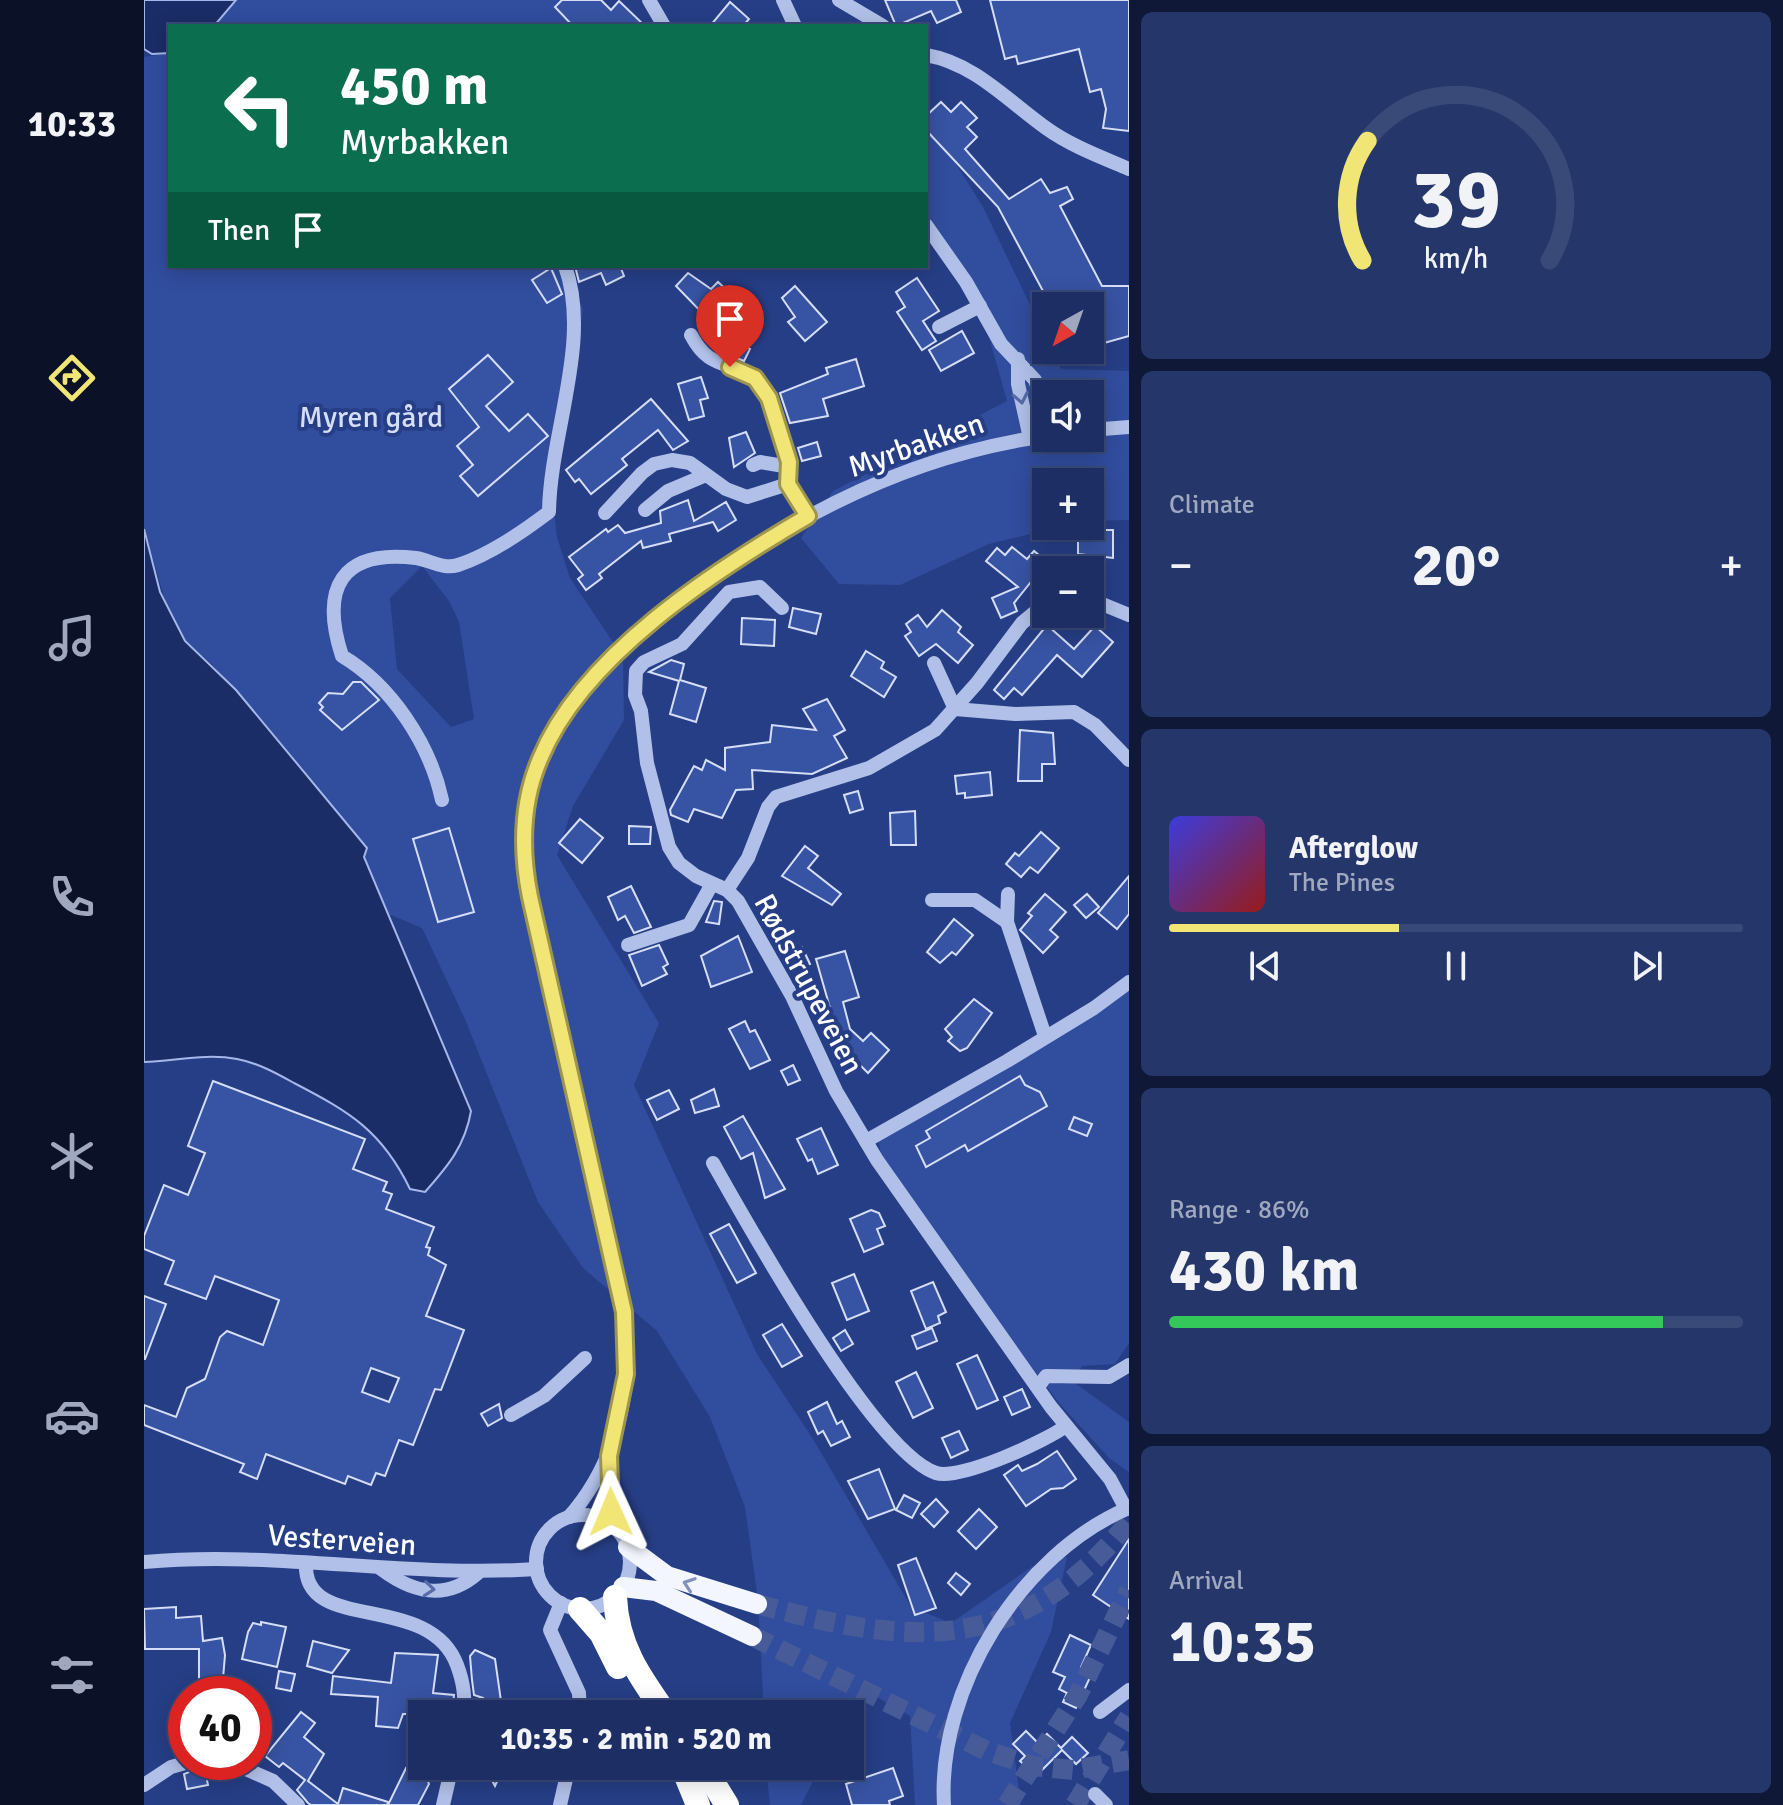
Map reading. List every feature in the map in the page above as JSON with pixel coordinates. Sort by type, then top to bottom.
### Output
[{"type":"highway","points":[[619,1592],[616,1625],[626,1653],[657,1700]]},
{"type":"highway","points":[[571,1606],[601,1633],[640,1700]]},
{"type":"highway","points":[[688,1780],[698,1805]]},
{"type":"highway","points":[[712,1780],[727,1805]]},
{"type":"main road","points":[[628,1547],[667,1576],[757,1604]]},
{"type":"main road","points":[[619,1592],[656,1591],[752,1636]]},
{"type":"street","points":[[649,0],[663,24]]},
{"type":"street","points":[[783,0],[794,24]]},
{"type":"street","points":[[839,0],[880,24]]},
{"type":"street","points":[[928,56],[946,60],[984,80],[1047,129],[1129,169]]},
{"type":"street","points":[[928,228],[980,306],[1001,344],[1018,358],[1035,380]]},
{"type":"street","points":[[442,800],[434,770],[413,729],[382,688],[361,667],[342,656],[332,623],[337,591],[356,562],[397,557],[458,566],[549,512],[555,438],[570,369],[573,320],[565,268]]},
{"type":"street","points":[[939,327],[980,306]]},
{"type":"street","points":[[691,335],[701,353],[710,360],[755,378],[762,384],[775,412],[790,467],[788,484],[808,516]]},
{"type":"street","points":[[1018,358],[1018,384],[1030,438]]},
{"type":"street","points":[[1104,429],[1129,427]]},
{"type":"street","name":"Myrbakken","points":[[610,1522],[609,1456],[626,1374],[624,1312],[525,872],[524,831],[530,791],[553,731],[606,666],[695,590],[808,516],[918,466],[984,447],[1030,438]]},
{"type":"street","points":[[605,513],[654,464],[672,460],[690,463],[726,489],[747,497],[788,484]]},
{"type":"street","points":[[753,465],[760,462],[790,467]]},
{"type":"street","points":[[645,510],[668,491],[706,475]]},
{"type":"street","name":"Rødstrupeveien","points":[[782,608],[760,587],[729,592],[682,644],[644,662],[636,671],[635,695],[662,828],[679,863],[727,890],[738,901],[766,945],[836,1091],[866,1141],[1066,1426],[1110,1479],[1127,1509]]},
{"type":"street","points":[[1104,605],[1129,615]]},
{"type":"street","points":[[727,890],[748,858],[768,807],[776,797],[888,759],[935,730],[1032,615]]},
{"type":"street","points":[[934,663],[955,709]]},
{"type":"street","points":[[955,709],[1015,714],[1074,712],[1095,725],[1129,760]]},
{"type":"street","points":[[628,945],[689,925],[712,884]]},
{"type":"street","points":[[1008,894],[1007,922],[1045,1036]]},
{"type":"street","points":[[932,900],[975,900],[1007,922]]},
{"type":"street","points":[[866,1141],[1094,1008],[1129,982]]},
{"type":"street","points":[[713,1163],[770,1265],[821,1343],[880,1422],[926,1468],[937,1474],[968,1470],[1066,1426]]},
{"type":"street","points":[[511,1415],[544,1396],[585,1358]]},
{"type":"street","points":[[1038,1387],[1046,1376],[1109,1377],[1129,1365]]},
{"type":"street","name":"Myrbakken","points":[[569,1517],[609,1456]]},
{"type":"street","points":[[944,1805],[956,1718],[975,1664],[997,1623],[1054,1557],[1090,1529],[1127,1509]]},
{"type":"street","points":[[595,1516],[610,1522],[628,1547],[630,1568],[619,1592],[593,1608],[571,1606],[549,1595],[537,1569],[536,1555],[547,1531],[569,1517],[595,1516]]},
{"type":"street","name":"Vesterveien","points":[[144,1562],[210,1559],[478,1573],[537,1569]]},
{"type":"street","points":[[306,1564],[308,1583],[322,1599],[417,1623],[439,1637],[453,1655],[462,1678],[463,1700]]},
{"type":"street","points":[[571,1606],[550,1630],[579,1700]]},
{"type":"street","points":[[1100,1712],[1129,1690]]},
{"type":"street","points":[[144,1785],[168,1769]]},
{"type":"street","points":[[271,1780],[298,1805]]},
{"type":"street","points":[[443,1805],[449,1780]]},
{"type":"street","points":[[560,1805],[566,1780]]},
{"type":"green space","points":[[236,0],[562,0],[577,24],[216,24]]},
{"type":"green space","name":"Myren gård","points":[[168,53],[168,268],[567,268],[583,310],[552,495],[557,537],[570,578],[623,657],[624,720],[573,806],[557,855],[659,1023],[634,1085],[757,1354],[813,1439],[911,1607],[951,1623],[1033,1566],[1067,1557],[1051,1632],[1010,1723],[1021,1805],[915,1805],[910,1716],[870,1693],[864,1702],[763,1700],[758,1600],[745,1507],[710,1417],[657,1331],[583,1268],[538,1202],[465,1019],[422,928],[386,913],[364,857],[212,664],[185,641],[169,614],[144,528],[144,57]],"holes":[[[422,566],[449,601],[459,622],[474,719],[451,727],[397,669],[390,598]]]},
{"type":"green space","points":[[928,119],[983,207],[1032,309],[1032,364],[1059,364],[1061,369],[1129,371],[1129,520],[1104,521],[1104,468],[1032,468],[1032,534],[989,544],[900,585],[839,584],[801,538],[833,491],[1007,401],[987,330],[928,229]]},
{"type":"green space","points":[[1129,983],[1129,1343],[1115,1364],[1082,1366],[1072,1381],[1129,1422],[1129,1472],[1110,1459],[1059,1403],[1002,1328],[948,1248],[884,1171],[877,1132]]},
{"type":"green space","points":[[767,1780],[814,1780],[801,1805],[770,1805]]},
{"type":"shaded area","points":[[144,0],[236,0],[216,24],[168,24],[168,53],[152,54],[144,49]]},
{"type":"shaded area","points":[[144,529],[160,592],[185,641],[236,690],[367,848],[364,857],[471,1111],[465,1135],[454,1155],[425,1192],[410,1189],[388,1152],[348,1114],[267,1069],[225,1057],[144,1062]]},
{"type":"building","points":[[562,0],[601,0],[611,10],[619,1],[643,24],[571,24],[555,7]]},
{"type":"building","points":[[885,0],[956,0],[961,12],[937,23],[931,11],[895,24]]},
{"type":"building","points":[[990,0],[1129,0],[1129,131],[1103,128],[1106,109],[1101,89],[1090,92],[1079,49],[1018,64],[1016,56],[1005,59]]},
{"type":"building","points":[[730,2],[749,19],[745,24],[712,24]]},
{"type":"building","points":[[941,102],[951,112],[961,102],[977,118],[967,127],[977,137],[965,149],[1009,199],[1041,179],[1050,193],[1067,187],[1073,199],[1060,206],[1102,286],[1129,286],[1129,336],[1104,343],[1104,292],[1044,292],[998,207],[928,132],[928,114]]},
{"type":"building","points":[[551,268],[562,294],[547,303],[532,280]]},
{"type":"building","points":[[576,268],[621,268],[624,276],[606,285],[601,273],[579,282]]},
{"type":"building","points":[[688,273],[711,289],[718,282],[732,295],[710,321],[676,286]]},
{"type":"building","points":[[917,278],[939,311],[923,321],[936,341],[922,350],[897,312],[905,307],[896,292]]},
{"type":"building","points":[[795,286],[827,322],[805,341],[788,322],[795,317],[782,298]]},
{"type":"building","points":[[962,331],[974,353],[941,371],[929,350]]},
{"type":"building","points":[[726,335],[750,349],[744,361],[718,351]]},
{"type":"building","points":[[488,355],[513,382],[486,406],[509,431],[528,414],[548,436],[478,496],[460,476],[473,465],[457,446],[479,427],[449,389]]},
{"type":"building","points":[[856,359],[864,386],[823,399],[828,416],[790,423],[780,393],[828,374],[826,368]]},
{"type":"building","points":[[701,377],[708,398],[700,400],[704,416],[689,420],[678,384]]},
{"type":"building","points":[[651,399],[688,441],[673,450],[658,430],[622,459],[627,465],[591,494],[579,479],[575,482],[566,470]]},
{"type":"building","points":[[746,432],[755,453],[734,467],[729,438]]},
{"type":"building","points":[[817,442],[821,456],[802,461],[798,448]]},
{"type":"building","points":[[688,500],[694,521],[726,502],[736,520],[718,531],[713,522],[669,534],[671,541],[643,548],[641,541],[599,574],[602,578],[586,590],[578,579],[583,575],[569,557],[606,529],[608,532],[618,525],[625,533],[661,523],[660,511]]},
{"type":"building","points":[[1104,530],[1113,530],[1113,558],[1078,554],[1078,540],[1104,540]]},
{"type":"building","points":[[1012,547],[1027,559],[1034,551],[1040,556],[1032,556],[1032,581],[1014,603],[1017,611],[1001,618],[992,598],[1018,587],[986,561],[997,548],[1005,555]]},
{"type":"building","points":[[793,608],[821,614],[816,634],[789,627]]},
{"type":"building","points":[[942,610],[961,627],[958,632],[973,645],[958,663],[936,644],[919,656],[905,636],[911,632],[906,624],[918,615],[927,627]]},
{"type":"building","points":[[742,618],[775,620],[774,646],[741,644]]},
{"type":"building","points":[[1045,628],[1050,628],[1074,649],[1093,628],[1113,642],[1082,677],[1057,655],[1022,695],[1014,688],[1004,699],[994,690]]},
{"type":"building","points":[[866,651],[884,662],[881,668],[896,677],[884,697],[851,676]]},
{"type":"building","points":[[671,660],[684,664],[680,680],[706,688],[696,722],[670,714],[679,681],[649,672]]},
{"type":"building","points":[[353,682],[361,682],[379,700],[342,730],[320,710],[323,707],[319,703],[328,693],[343,694]]},
{"type":"building","points":[[827,699],[845,730],[834,736],[847,758],[812,774],[752,770],[753,789],[736,790],[722,818],[694,809],[688,822],[671,815],[670,810],[694,766],[702,770],[706,760],[725,770],[725,748],[770,742],[772,725],[816,730],[803,709]]},
{"type":"building","points":[[1020,730],[1053,733],[1055,764],[1042,764],[1042,781],[1018,781]]},
{"type":"building","points":[[990,772],[992,795],[965,798],[965,793],[957,794],[955,776]]},
{"type":"building","points":[[858,791],[863,809],[850,813],[844,795]]},
{"type":"building","points":[[915,811],[916,845],[891,845],[890,813]]},
{"type":"building","points":[[580,819],[603,838],[582,863],[559,843]]},
{"type":"building","points":[[629,826],[651,827],[650,844],[629,844]]},
{"type":"building","points":[[449,828],[474,912],[438,922],[413,839]]},
{"type":"building","points":[[1041,832],[1059,848],[1038,873],[1030,867],[1021,877],[1006,864],[1015,853],[1019,856]]},
{"type":"building","points":[[805,846],[818,856],[808,868],[841,894],[832,905],[782,876]]},
{"type":"building","points":[[1129,876],[1129,914],[1117,929],[1098,913]]},
{"type":"building","points":[[631,886],[651,927],[634,933],[625,916],[618,920],[608,897]]},
{"type":"building","points":[[1045,894],[1066,912],[1050,930],[1058,937],[1043,953],[1020,930],[1032,916],[1028,913]]},
{"type":"building","points":[[1087,894],[1099,907],[1086,918],[1074,905]]},
{"type":"building","points":[[714,901],[722,902],[719,924],[706,922]]},
{"type":"building","points":[[954,919],[973,935],[956,955],[952,952],[940,963],[927,952]]},
{"type":"building","points":[[738,936],[752,972],[711,987],[701,956]]},
{"type":"building","points":[[659,945],[668,964],[663,967],[667,974],[642,986],[629,955]]},
{"type":"building","points":[[802,947],[810,964],[793,971],[786,954]]},
{"type":"building","points":[[845,951],[859,997],[843,1002],[850,1029],[863,1041],[871,1033],[889,1050],[868,1073],[828,1033],[822,1010],[830,1008],[816,959]]},
{"type":"building","points":[[974,999],[992,1013],[967,1048],[960,1051],[948,1041],[952,1037],[945,1029]]},
{"type":"building","points":[[745,1021],[750,1032],[755,1030],[770,1060],[750,1069],[729,1029]]},
{"type":"building","points":[[793,1065],[800,1080],[788,1085],[781,1071]]},
{"type":"building","points":[[1020,1076],[1025,1085],[1040,1092],[1047,1106],[968,1151],[965,1145],[926,1167],[916,1146],[930,1138],[926,1131]]},
{"type":"building","points":[[213,1081],[365,1139],[353,1169],[387,1182],[383,1191],[392,1194],[386,1209],[434,1227],[426,1247],[430,1248],[428,1255],[446,1265],[426,1316],[464,1330],[441,1390],[435,1389],[413,1445],[399,1440],[385,1476],[376,1473],[371,1485],[348,1476],[345,1484],[266,1454],[257,1479],[240,1472],[244,1464],[144,1425],[144,1405],[176,1417],[187,1388],[205,1379],[220,1337],[227,1331],[263,1345],[279,1300],[215,1276],[206,1299],[165,1284],[174,1261],[144,1249],[144,1236],[164,1185],[188,1195],[205,1153],[188,1146]],"holes":[[[371,1368],[399,1378],[389,1402],[362,1392]]]},
{"type":"building","points":[[714,1089],[719,1106],[695,1113],[691,1100]]},
{"type":"building","points":[[669,1090],[679,1109],[657,1120],[647,1100]]},
{"type":"building","points":[[743,1116],[785,1189],[765,1198],[753,1153],[741,1159],[724,1127]]},
{"type":"building","points":[[1074,1117],[1092,1124],[1087,1136],[1069,1129]]},
{"type":"building","points":[[821,1128],[838,1165],[818,1174],[812,1159],[808,1161],[797,1139]]},
{"type":"building","points":[[871,1210],[879,1213],[885,1226],[877,1229],[883,1244],[864,1252],[850,1219]]},
{"type":"building","points":[[729,1224],[756,1273],[737,1283],[710,1234]]},
{"type":"building","points":[[854,1274],[869,1311],[847,1320],[832,1283]]},
{"type":"building","points":[[933,1282],[946,1312],[938,1316],[940,1323],[926,1329],[911,1291]]},
{"type":"building","points":[[144,1296],[166,1304],[145,1359],[144,1359]]},
{"type":"building","points":[[782,1324],[802,1356],[782,1367],[763,1335]]},
{"type":"building","points":[[932,1328],[937,1341],[917,1349],[912,1336]]},
{"type":"building","points":[[845,1330],[853,1344],[841,1351],[833,1338]]},
{"type":"building","points":[[977,1355],[998,1400],[977,1409],[957,1364]]},
{"type":"building","points":[[916,1372],[933,1408],[913,1418],[896,1382]]},
{"type":"building","points":[[1022,1389],[1030,1407],[1012,1415],[1004,1397]]},
{"type":"building","points":[[827,1402],[837,1424],[842,1421],[850,1437],[831,1446],[823,1431],[818,1434],[808,1412]]},
{"type":"building","points":[[499,1404],[502,1418],[488,1426],[481,1414]]},
{"type":"building","points":[[959,1431],[968,1450],[951,1458],[942,1438]]},
{"type":"building","points":[[1057,1451],[1076,1479],[1063,1488],[1051,1489],[1026,1506],[1004,1475],[1018,1465],[1022,1471]]},
{"type":"building","points":[[879,1469],[895,1509],[868,1519],[848,1481]]},
{"type":"building","points":[[904,1495],[920,1503],[912,1518],[896,1510]]},
{"type":"building","points":[[936,1499],[948,1512],[934,1527],[921,1514]]},
{"type":"building","points":[[979,1509],[997,1527],[976,1549],[958,1531]]},
{"type":"building","points":[[1129,1539],[1129,1619],[1093,1595]]},
{"type":"building","points":[[916,1558],[936,1608],[915,1615],[898,1565]]},
{"type":"building","points":[[956,1573],[970,1584],[961,1595],[948,1583]]},
{"type":"building","points":[[176,1607],[176,1618],[201,1616],[203,1641],[222,1638],[225,1655],[223,1676],[199,1676],[199,1649],[145,1649],[144,1609]]},
{"type":"building","points":[[261,1622],[286,1627],[277,1667],[242,1659],[248,1632],[253,1623],[261,1625]]},
{"type":"building","points":[[1070,1635],[1091,1645],[1081,1667],[1092,1673],[1076,1708],[1063,1702],[1067,1693],[1059,1689],[1065,1677],[1053,1672]]},
{"type":"building","points":[[313,1641],[349,1650],[332,1673],[307,1666]]},
{"type":"building","points":[[475,1650],[495,1659],[501,1700],[482,1700],[474,1695],[470,1656]]},
{"type":"building","points":[[395,1653],[438,1655],[433,1693],[454,1695],[453,1700],[408,1700],[408,1714],[403,1714],[398,1728],[376,1726],[378,1697],[331,1694],[333,1676],[391,1683]]},
{"type":"building","points":[[279,1671],[295,1674],[291,1691],[276,1688]]},
{"type":"building","points":[[301,1712],[315,1723],[304,1737],[324,1754],[308,1781],[338,1804],[343,1788],[388,1802],[387,1805],[311,1805],[297,1790],[305,1780],[283,1763],[279,1767],[272,1762],[272,1747]]},
{"type":"building","points":[[1026,1731],[1038,1743],[1047,1734],[1061,1748],[1072,1737],[1088,1753],[1076,1764],[1062,1750],[1036,1776],[1020,1761],[1025,1756],[1013,1744]]},
{"type":"building","points":[[406,1768],[408,1780],[427,1780],[429,1784],[418,1805],[388,1805]]},
{"type":"building","points":[[893,1768],[903,1796],[889,1801],[890,1805],[852,1805],[846,1784]]},
{"type":"building","points":[[185,1780],[207,1780],[208,1785],[187,1789]]},
{"type":"tunnel","points":[[757,1604],[865,1628],[913,1632],[960,1629],[1004,1618],[1046,1598],[1088,1566],[1129,1522]]},
{"type":"tunnel","points":[[1007,1805],[1078,1695],[1129,1590]]},
{"type":"tunnel","points":[[752,1636],[987,1751],[1033,1766],[1073,1770],[1129,1760]]},
{"type":"tunnel","points":[[1075,1805],[1129,1717]]},
{"type":"route","points":[[611,1512],[609,1456],[620,1412],[627,1359],[624,1312],[557,1005],[530,897],[525,872],[524,831],[539,760],[553,731],[587,686],[623,649],[695,590],[808,516],[788,484],[789,462],[775,412],[762,384],[730,367]]}]
